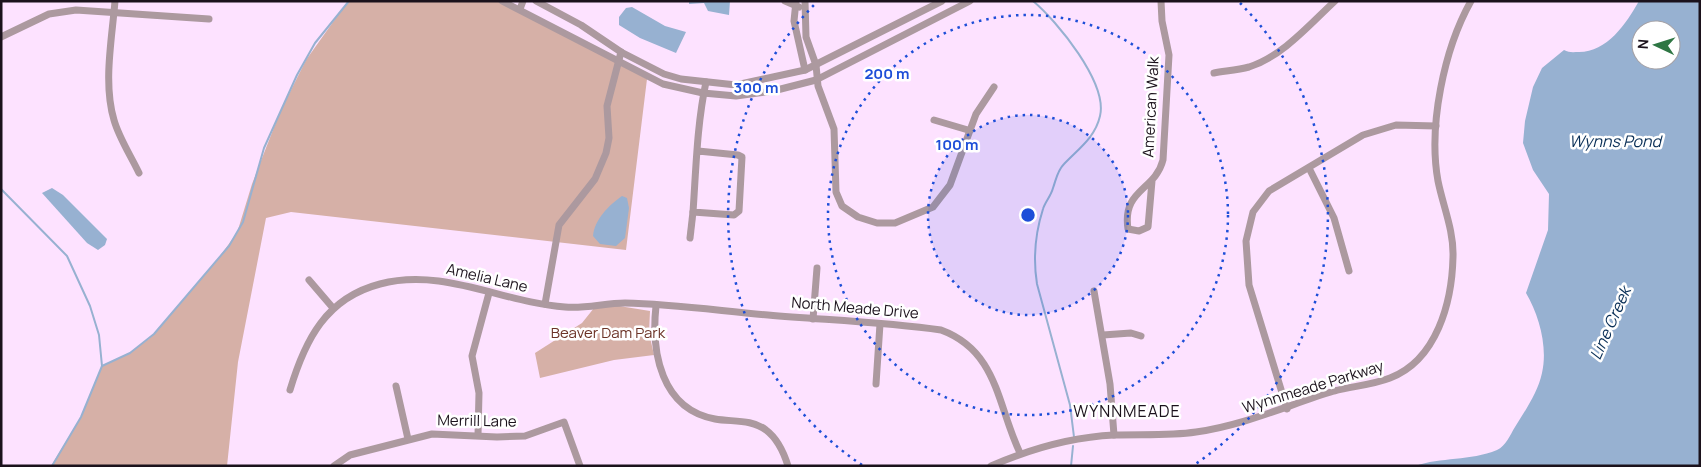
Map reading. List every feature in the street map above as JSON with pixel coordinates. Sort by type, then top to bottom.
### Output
[{"type":"street","points":[[115,1],[109,91],[110,107],[115,123],[139,173]]},
{"type":"street","points":[[502,1],[663,84],[703,93],[736,96],[753,95],[816,80],[970,1]]},
{"type":"street","points":[[520,10],[523,1]]},
{"type":"street","points":[[536,1],[581,25],[621,52],[664,74],[706,82],[736,85],[753,83],[816,66],[942,1]]},
{"type":"street","points":[[785,1],[805,4],[806,37],[816,66],[816,80],[834,129],[836,192],[842,206],[867,220],[886,224],[896,223],[933,207],[950,185],[968,130],[976,114],[994,88]]},
{"type":"street","name":"American Walk","points":[[1152,181],[1148,227],[1139,231],[1128,229],[1128,206],[1133,197],[1152,181],[1161,169],[1164,160],[1169,55],[1162,20],[1161,1]]},
{"type":"street","points":[[1214,73],[1247,67],[1263,61],[1294,38],[1335,1]]},
{"type":"street","name":"Wynnmeade Parkway","points":[[991,466],[1020,453],[1073,440],[1114,435],[1196,432],[1225,427],[1287,409],[1334,392],[1374,383],[1400,373],[1421,356],[1438,330],[1450,291],[1453,255],[1435,156],[1436,126],[1450,46],[1471,1]]},
{"type":"street","points":[[796,4],[794,21],[805,70],[816,80]]},
{"type":"street","points":[[1,38],[25,25],[61,11],[114,12],[209,18]]},
{"type":"street","points":[[545,304],[558,225],[595,179],[606,152],[609,138],[607,106],[612,81],[620,63],[621,52]]},
{"type":"street","points":[[690,238],[703,93],[706,82]]},
{"type":"street","points":[[934,120],[968,130]]},
{"type":"street","points":[[1287,409],[1252,303],[1247,270],[1246,231],[1253,212],[1269,191],[1310,168],[1358,137],[1374,130],[1396,125],[1436,126]]},
{"type":"street","points":[[692,212],[734,215],[740,211],[742,157],[738,154],[698,152]]},
{"type":"street","points":[[1310,168],[1334,218],[1349,271]]},
{"type":"street","points":[[813,319],[817,268]]},
{"type":"street","points":[[308,280],[333,308]]},
{"type":"street","name":"Amelia Lane","points":[[290,390],[302,352],[318,323],[333,308],[355,294],[379,284],[401,280],[447,282],[489,293],[545,304],[579,308],[615,304]]},
{"type":"street","points":[[1094,291],[1103,335],[1114,435]]},
{"type":"street","points":[[478,435],[479,393],[472,356],[489,293]]},
{"type":"street","name":"North Meade Drive","points":[[615,304],[941,330],[960,338],[975,350],[985,362],[1020,453]]},
{"type":"street","points":[[656,306],[654,340],[656,355],[667,386],[677,400],[701,415],[746,422],[766,430],[775,439],[788,466]]},
{"type":"street","points":[[876,384],[880,324]]},
{"type":"street","points":[[1103,335],[1131,333],[1141,336]]},
{"type":"street","points":[[396,386],[408,439]]},
{"type":"street","name":"Merrill Lane","points":[[334,466],[350,455],[432,434],[497,437],[525,436],[564,422],[580,466]]},
{"type":"green space","points":[[348,1],[502,1],[647,79],[626,250],[291,212],[266,218],[238,362],[227,466],[51,466],[81,417],[102,366],[130,353],[150,338],[217,260],[237,233],[252,184],[280,112],[306,60]]},
{"type":"green space","name":"Beaver Dam Park","points":[[613,305],[650,311],[649,333],[654,355],[614,360],[540,378],[535,353],[582,323],[594,308]]},
{"type":"water","points":[[689,1],[730,1],[729,15],[708,11],[704,3],[689,4]]},
{"type":"water","name":"Wynns Pond","points":[[1639,1],[1700,1],[1700,466],[1415,466],[1435,461],[1476,456],[1497,450],[1508,440],[1534,394],[1542,373],[1544,353],[1535,311],[1526,293],[1548,230],[1549,194],[1533,170],[1523,143],[1525,121],[1533,87],[1542,68],[1564,50],[1570,52],[1589,51],[1607,42],[1622,27]]},
{"type":"water","points":[[632,7],[665,26],[686,32],[676,53],[640,38],[619,25],[619,17],[626,8]]},
{"type":"water","points":[[52,188],[63,195],[107,239],[105,245],[98,250],[87,243],[42,193]]},
{"type":"water","points":[[622,196],[627,198],[629,208],[625,238],[616,246],[600,244],[593,236],[596,224],[607,208]]},
{"type":"waterway","points":[[102,366],[130,353],[154,334],[229,246],[243,222],[264,148],[297,75],[315,43],[349,1]]},
{"type":"waterway","points":[[1033,1],[1067,37],[1089,70],[1100,102],[1100,116],[1094,131],[1058,173],[1043,209],[1036,246],[1037,284],[1070,405],[1074,437]]},
{"type":"waterway","points":[[1,189],[67,256],[90,306],[99,335],[102,366],[81,417],[52,466]]},
{"type":"waterway","points":[[1071,466],[1073,446]]},
{"type":"district","name":"WYNNMEADE","points":[[1127,411]]},
{"type":"water label","name":"Line Creek","points":[[1610,323]]}]
